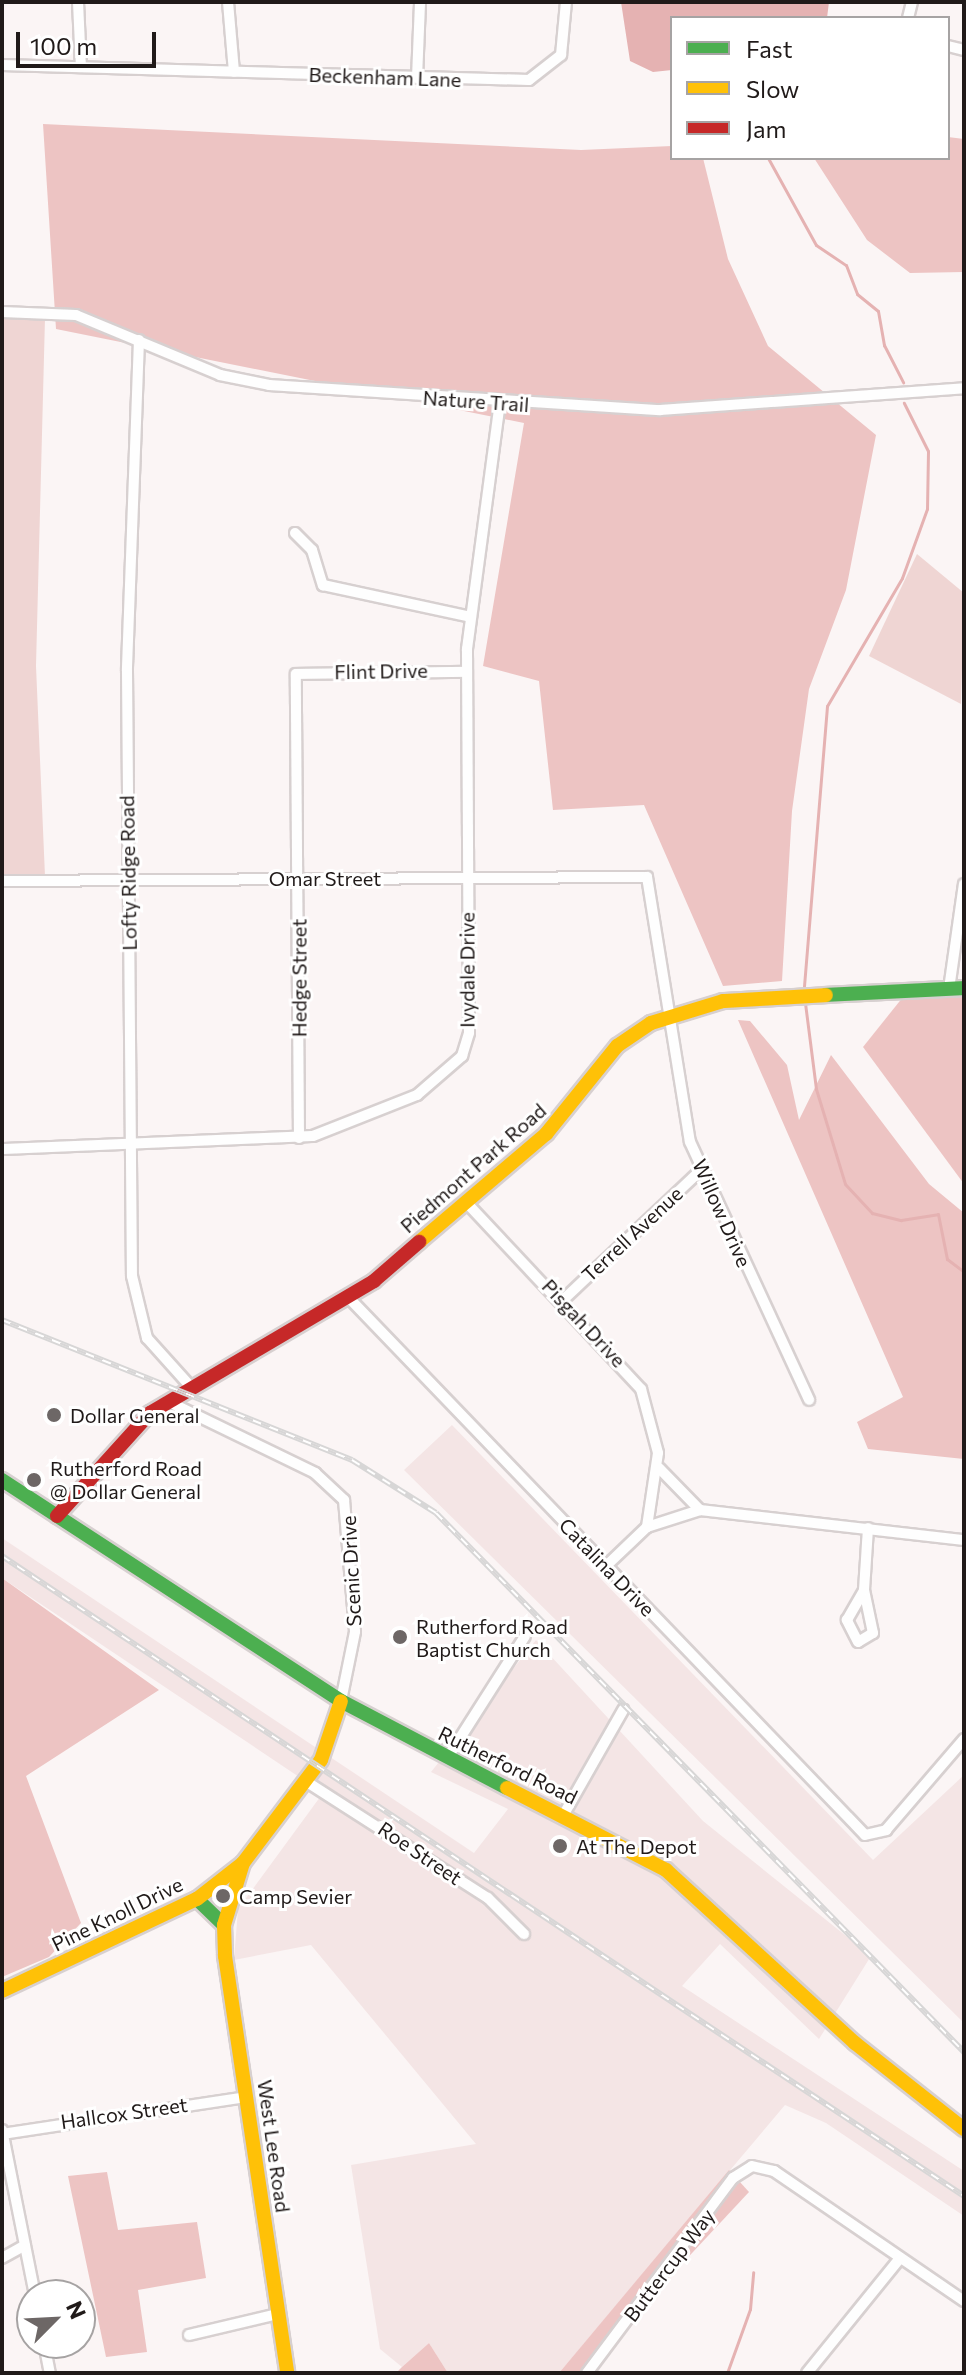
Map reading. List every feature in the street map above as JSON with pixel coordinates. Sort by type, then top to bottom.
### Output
[{"type":"street","points":[[78,2],[81,67]]},
{"type":"street","points":[[228,2],[234,72]]},
{"type":"street","points":[[417,78],[420,2]]},
{"type":"street","name":"Beckenham Lane","points":[[2,65],[417,78],[539,77],[566,43],[566,2]]},
{"type":"street","name":"Nature Trail","points":[[2,312],[63,312],[249,383],[500,402],[704,410],[964,388]]},
{"type":"street","name":"Lofty Ridge Road","points":[[139,340],[127,671],[131,1147],[137,1310],[155,1350],[190,1386]]},
{"type":"street","name":"Ivydale Drive","points":[[2,1149],[131,1147],[299,1138],[417,1095],[462,1056],[469,1033],[466,672],[500,402]]},
{"type":"street","points":[[295,533],[312,550],[323,585],[471,617]]},
{"type":"street","name":"Flint Drive","points":[[296,674],[466,672]]},
{"type":"street","name":"Hedge Street","points":[[296,674],[299,1138]]},
{"type":"street","name":"Omar Street","points":[[2,881],[647,877]]},
{"type":"street","name":"Willow Drive","points":[[647,877],[666,1016],[702,1169],[809,1400]]},
{"type":"street","points":[[957,988],[964,884]]},
{"type":"street","name":"Piedmont Park Road","points":[[57,1516],[120,1441],[167,1401],[350,1299],[555,1126],[617,1046],[666,1016],[723,1001],[957,988]]},
{"type":"street","name":"Terrell Avenue","points":[[563,1300],[702,1169]]},
{"type":"street","name":"Pisgah Drive","points":[[466,1202],[563,1300],[641,1389],[659,1468],[647,1527]]},
{"type":"street","name":"Catalina Drive","points":[[350,1299],[865,1835],[886,1830],[964,1739]]},
{"type":"street","name":"Scenic Drive","points":[[167,1401],[315,1473],[344,1500],[355,1632],[341,1701]]},
{"type":"street","points":[[659,1468],[700,1510]]},
{"type":"street","name":"Rutherford Road","points":[[2,1480],[341,1701],[564,1814],[693,1889],[855,2043],[964,2129]]},
{"type":"street","points":[[606,1566],[647,1527],[700,1510],[964,1540]]},
{"type":"street","points":[[864,1590],[868,1528]]},
{"type":"street","points":[[448,1757],[525,1636]]},
{"type":"street","name":"Pine Knoll Drive","points":[[2,1991],[197,1899],[243,1863],[307,1782],[341,1701]]},
{"type":"street","points":[[564,1814],[623,1710]]},
{"type":"street","name":"Roe Street","points":[[307,1782],[488,1898],[524,1934]]},
{"type":"street","name":"West Lee Road","points":[[243,1863],[224,1925],[287,2373]]},
{"type":"street","points":[[197,1899],[224,1925]]},
{"type":"street","name":"Hallcox Street","points":[[2,2132],[247,2097]]},
{"type":"street","points":[[2,2132],[32,2279]]},
{"type":"street","name":"Buttercup Way","points":[[587,2373],[733,2178],[757,2165],[900,2258]]},
{"type":"street","points":[[2,2258],[25,2245]]},
{"type":"street","points":[[807,2373],[900,2258],[964,2301]]},
{"type":"street","points":[[189,2335],[278,2314]]},
{"type":"shaded area","points":[[621,2],[829,2],[827,16],[670,16],[670,70],[653,72],[630,61]]},
{"type":"shaded area","points":[[43,124],[581,150],[670,146],[670,160],[703,160],[728,259],[768,346],[876,435],[846,590],[809,689],[792,811],[782,981],[723,986],[644,805],[553,810],[539,681],[483,666],[524,423],[56,329]]},
{"type":"shaded area","points":[[950,137],[964,139],[964,272],[910,273],[867,240],[815,160],[950,160]]},
{"type":"shaded area","points":[[2,318],[45,318],[36,666],[45,876],[2,876]]},
{"type":"shaded area","points":[[917,554],[964,593],[961,704],[869,656]]},
{"type":"shaded area","points":[[964,991],[964,1184],[863,1047],[903,997]]},
{"type":"shaded area","points":[[738,1020],[750,1021],[787,1065],[799,1120],[831,1055],[929,1184],[964,1213],[964,1459],[868,1449],[857,1422],[903,1397]]},
{"type":"shaded area","points":[[452,1425],[873,1860],[964,1775],[964,2023],[404,1470]]},
{"type":"shaded area","points":[[2,1538],[474,1853],[508,1809],[431,1772],[536,1640],[703,1821],[871,1956],[819,2039],[720,1944],[682,1986],[964,2171],[964,2216],[826,2123],[785,2105],[559,2373],[448,2373],[429,2343],[402,2367],[380,2349],[351,2165],[476,2144],[311,1945],[234,1960],[238,1909],[323,1793],[2,1578]]},
{"type":"shaded area","points":[[2,1578],[159,1690],[26,1776],[81,1923],[49,1957],[2,1977]]},
{"type":"shaded area","points":[[729,2170],[749,2192],[580,2373],[559,2373]]},
{"type":"shaded area","points":[[107,2172],[118,2230],[197,2222],[206,2278],[138,2290],[147,2352],[106,2357],[96,2309],[96,2279],[90,2279],[68,2176]]},
{"type":"shaded area","points":[[429,2343],[448,2373],[396,2373],[402,2367]]},
{"type":"waterway","points":[[769,160],[816,245],[846,265],[857,294],[878,311],[884,345],[903,382]]},
{"type":"waterway","points":[[804,986],[827,706],[902,578],[927,509],[928,451],[904,403]]},
{"type":"waterway","points":[[805,1003],[816,1089],[845,1184],[872,1213],[901,1220],[938,1214],[947,1259],[964,1272]]},
{"type":"waterway","points":[[727,2373],[750,2309],[753,2272]]},
{"type":"railway","points":[[2,1320],[352,1460],[436,1513],[964,2052]]},
{"type":"railway","points":[[2,1556],[964,2196]]},
{"type":"traffic: fast","points":[[826,995],[964,988]]},
{"type":"traffic: fast","points":[[2,1480],[341,1701],[507,1788]]},
{"type":"traffic: fast","points":[[197,1899],[224,1925]]},
{"type":"traffic: slow","points":[[419,1242],[546,1134],[617,1046],[651,1023],[723,1001],[826,995]]},
{"type":"traffic: slow","points":[[2,1991],[197,1899],[243,1863],[321,1760],[341,1701]]},
{"type":"traffic: slow","points":[[507,1788],[666,1870],[855,2043],[964,2129]]},
{"type":"traffic: slow","points":[[243,1863],[224,1925],[225,1956],[287,2373]]},
{"type":"traffic: jam","points":[[57,1516],[150,1413],[374,1281],[419,1242]]},
{"type":"place","name":"Dollar General","points":[[54,1415]]},
{"type":"place","name":"Rutherford Road @ Dollar General","points":[[34,1480]]},
{"type":"place","name":"Rutherford Road Baptist Church","points":[[400,1637]]},
{"type":"place","name":"At The Depot","points":[[560,1846]]},
{"type":"place","name":"Camp Sevier","points":[[223,1896]]}]
